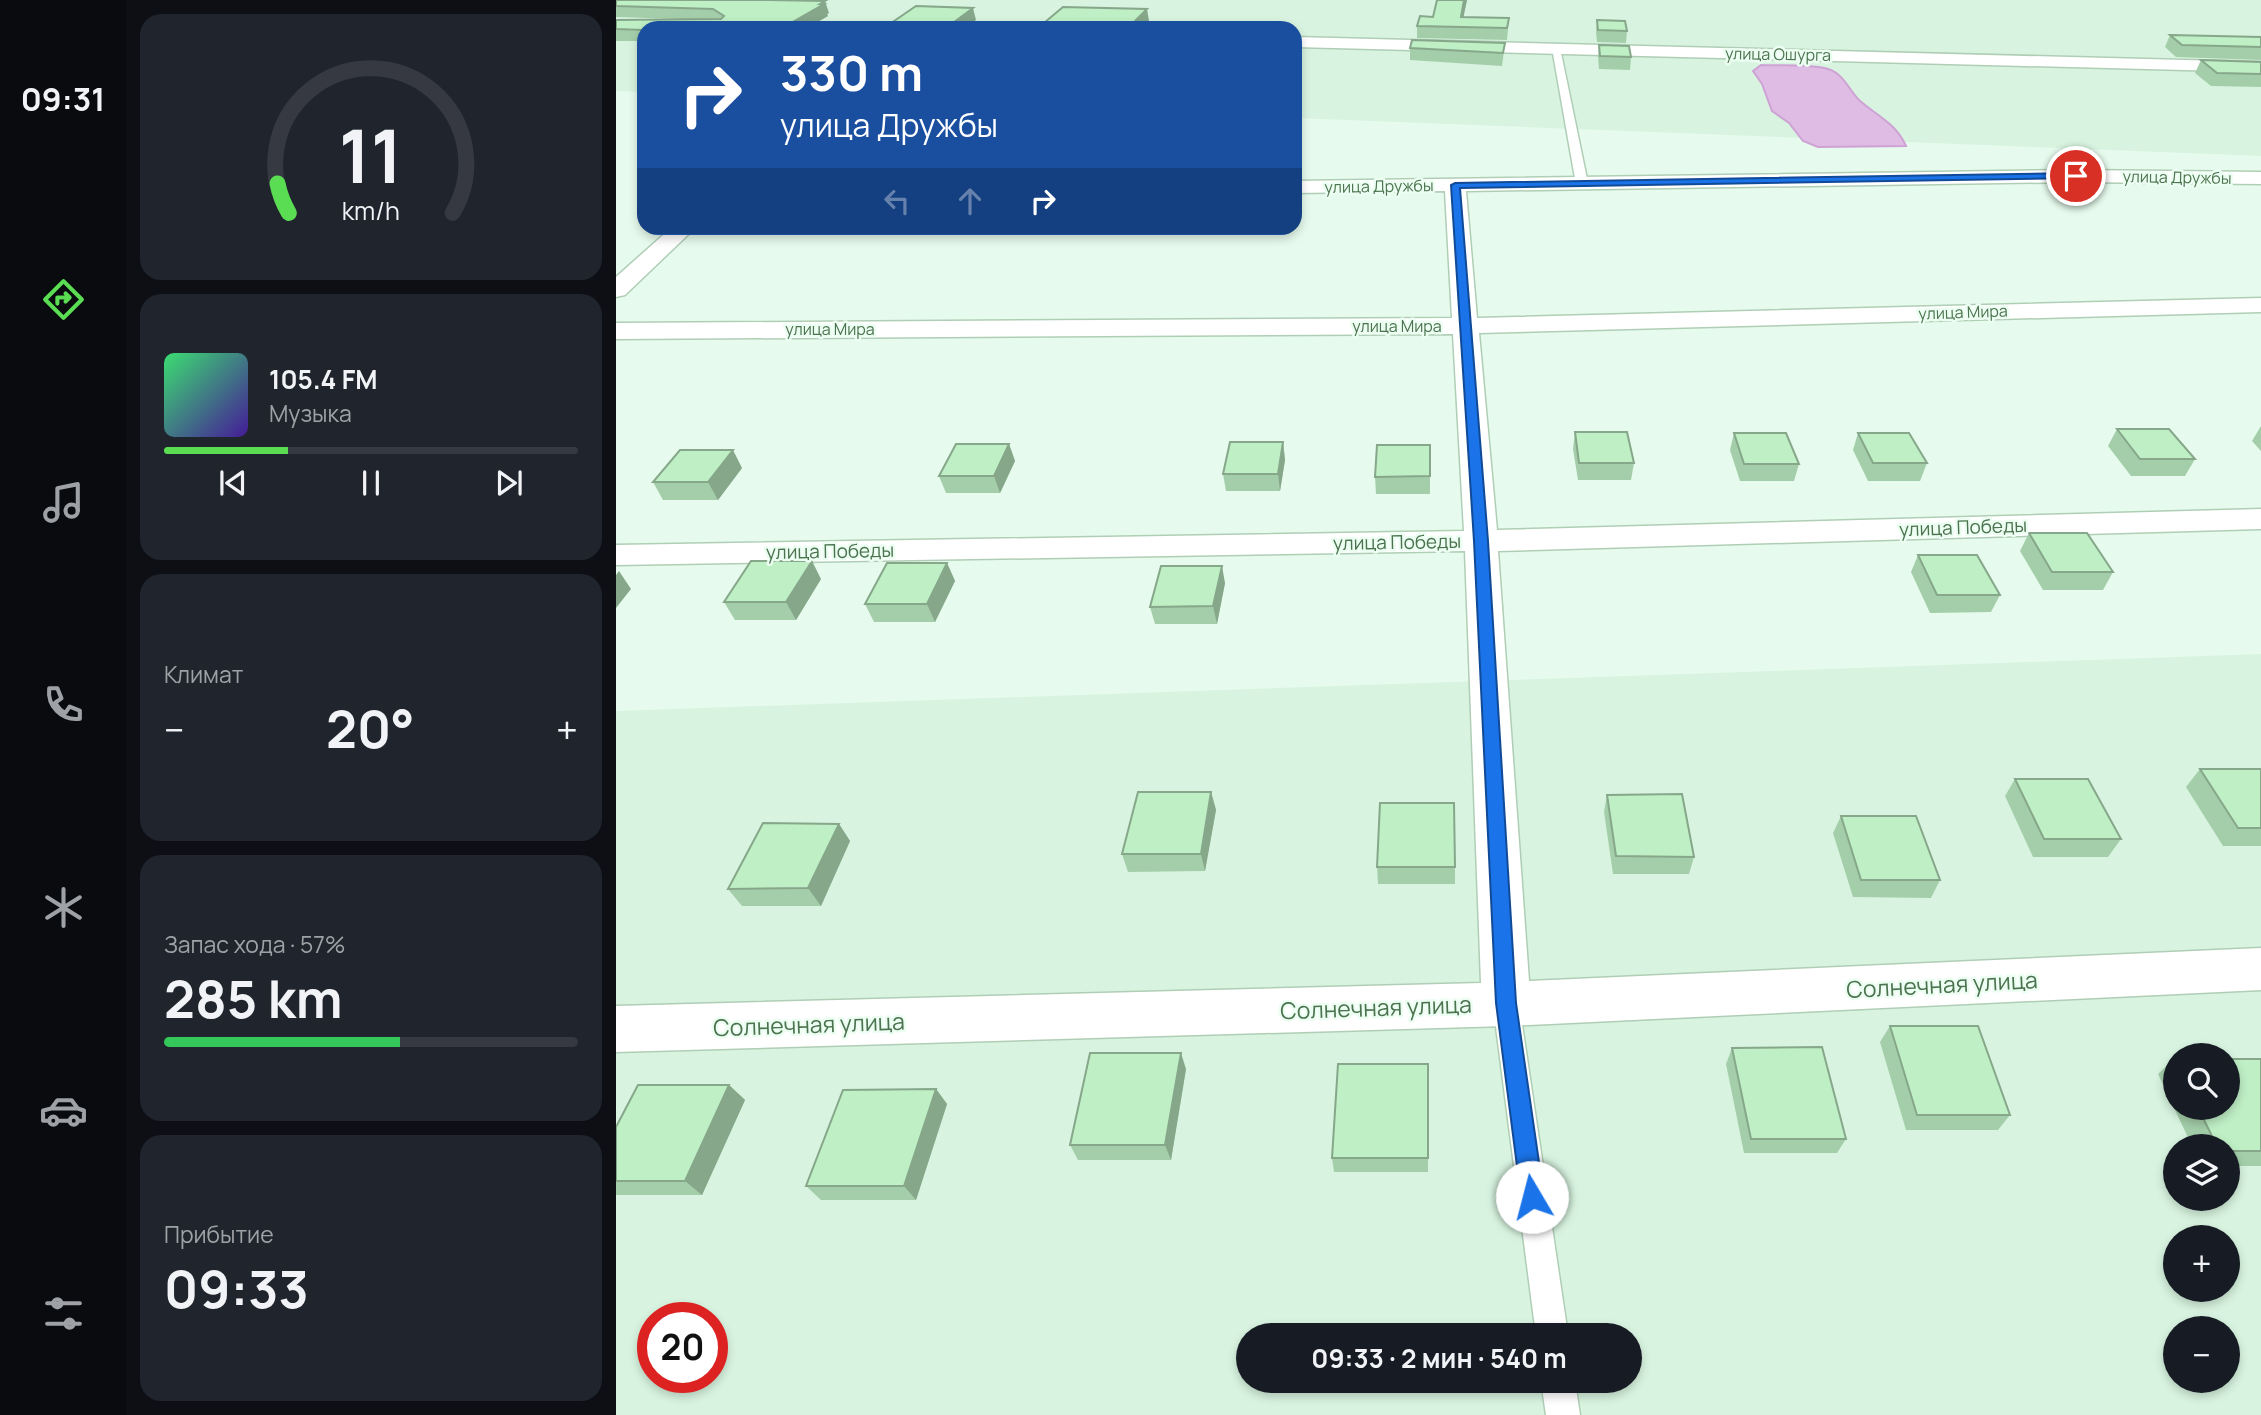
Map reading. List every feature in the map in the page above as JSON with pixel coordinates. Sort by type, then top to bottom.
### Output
[{"type":"street","name":"улица Ошурга","points":[[1302,42],[2261,67]]},
{"type":"street","name":"улица Дружбы","points":[[1302,187],[2076,176],[2261,178]]},
{"type":"street","points":[[1455,185],[1481,541],[1506,1003]]},
{"type":"street","points":[[616,290],[676,235]]},
{"type":"street","name":"улица Мира","points":[[616,331],[1466,326],[2261,305]]},
{"type":"street","name":"улица Победы","points":[[616,555],[1481,541],[2261,519]]},
{"type":"street","name":"Солнечная улица","points":[[616,1029],[1506,1003],[2261,969]]},
{"type":"lane","points":[[1556,48],[1582,184]]},
{"type":"lane","points":[[1506,1003],[1550,1323]]},
{"type":"lane","points":[[1560,1393],[1563,1415]]},
{"type":"shaded area","points":[[616,0],[2261,0],[2261,156],[1302,118],[1302,21],[637,21],[637,92],[616,91]]},
{"type":"shaded area","points":[[1761,65],[1813,66],[1833,71],[1859,100],[1897,131],[1906,146],[1818,147],[1803,141],[1789,123],[1772,111],[1762,84],[1753,71]]},
{"type":"shaded area","points":[[2261,654],[2261,1415],[616,1415],[616,711]]},
{"type":"building","points":[[616,0],[825,1],[794,21],[637,21],[637,30],[616,29],[616,20],[721,19],[724,16],[713,9],[616,6]]},
{"type":"building","points":[[1437,0],[1464,0],[1461,17],[1509,18],[1507,28],[1417,26],[1420,16],[1433,17]]},
{"type":"building","points":[[916,6],[973,8],[955,21],[894,21]]},
{"type":"building","points":[[1063,7],[1147,9],[1135,21],[1046,21]]},
{"type":"building","points":[[1597,20],[1625,21],[1627,31],[1598,30]]},
{"type":"building","points":[[2170,35],[2261,37],[2261,47],[2182,45]]},
{"type":"building","points":[[1412,40],[1505,43],[1503,53],[1410,48]]},
{"type":"building","points":[[1599,45],[1629,46],[1631,57],[1600,56]]},
{"type":"building","points":[[2201,60],[2261,62],[2261,74],[2217,73]]},
{"type":"building","points":[[2117,429],[2169,429],[2195,459],[2140,459]]},
{"type":"building","points":[[1575,432],[1627,432],[1634,463],[1579,463]]},
{"type":"building","points":[[1734,433],[1786,433],[1799,464],[1744,464]]},
{"type":"building","points":[[1858,433],[1909,433],[1927,463],[1873,463]]},
{"type":"building","points":[[1230,442],[1283,442],[1278,474],[1223,474]]},
{"type":"building","points":[[956,444],[1009,444],[994,476],[939,476]]},
{"type":"building","points":[[1377,445],[1430,445],[1430,476],[1375,477]]},
{"type":"building","points":[[680,450],[733,450],[708,482],[653,482]]},
{"type":"building","points":[[2029,533],[2087,533],[2113,572],[2052,572]]},
{"type":"building","points":[[1918,555],[1977,555],[2000,595],[1937,595]]},
{"type":"building","points":[[751,561],[812,561],[786,602],[724,602]]},
{"type":"building","points":[[887,563],[947,563],[927,604],[865,604]]},
{"type":"building","points":[[1161,566],[1222,566],[1213,606],[1150,607]]},
{"type":"building","points":[[2200,769],[2261,769],[2261,828],[2238,828]]},
{"type":"building","points":[[2015,779],[2088,779],[2121,839],[2044,839]]},
{"type":"building","points":[[1138,792],[1211,792],[1201,854],[1122,854]]},
{"type":"building","points":[[1682,794],[1694,857],[1616,856],[1607,795]]},
{"type":"building","points":[[1380,803],[1454,803],[1455,867],[1377,867]]},
{"type":"building","points":[[1841,816],[1916,816],[1940,880],[1861,880]]},
{"type":"building","points":[[763,823],[839,824],[808,888],[728,889]]},
{"type":"building","points":[[1890,1026],[1978,1026],[2010,1115],[1917,1115]]},
{"type":"building","points":[[1822,1047],[1846,1139],[1751,1139],[1732,1048]]},
{"type":"building","points":[[1090,1053],[1181,1053],[1165,1145],[1070,1145]]},
{"type":"building","points":[[2240,1059],[2261,1059],[2261,1151],[2240,1151],[2240,1134],[2211,1134],[2204,1120],[2240,1120]]},
{"type":"building","points":[[1338,1064],[1428,1064],[1428,1158],[1332,1158]]},
{"type":"building","points":[[638,1085],[729,1085],[685,1181],[616,1181],[616,1127]]},
{"type":"building","points":[[936,1089],[904,1186],[806,1186],[843,1090]]},
{"type":"route","points":[[1532,1197],[1506,1003],[1481,541],[1455,185],[2076,176]]}]
